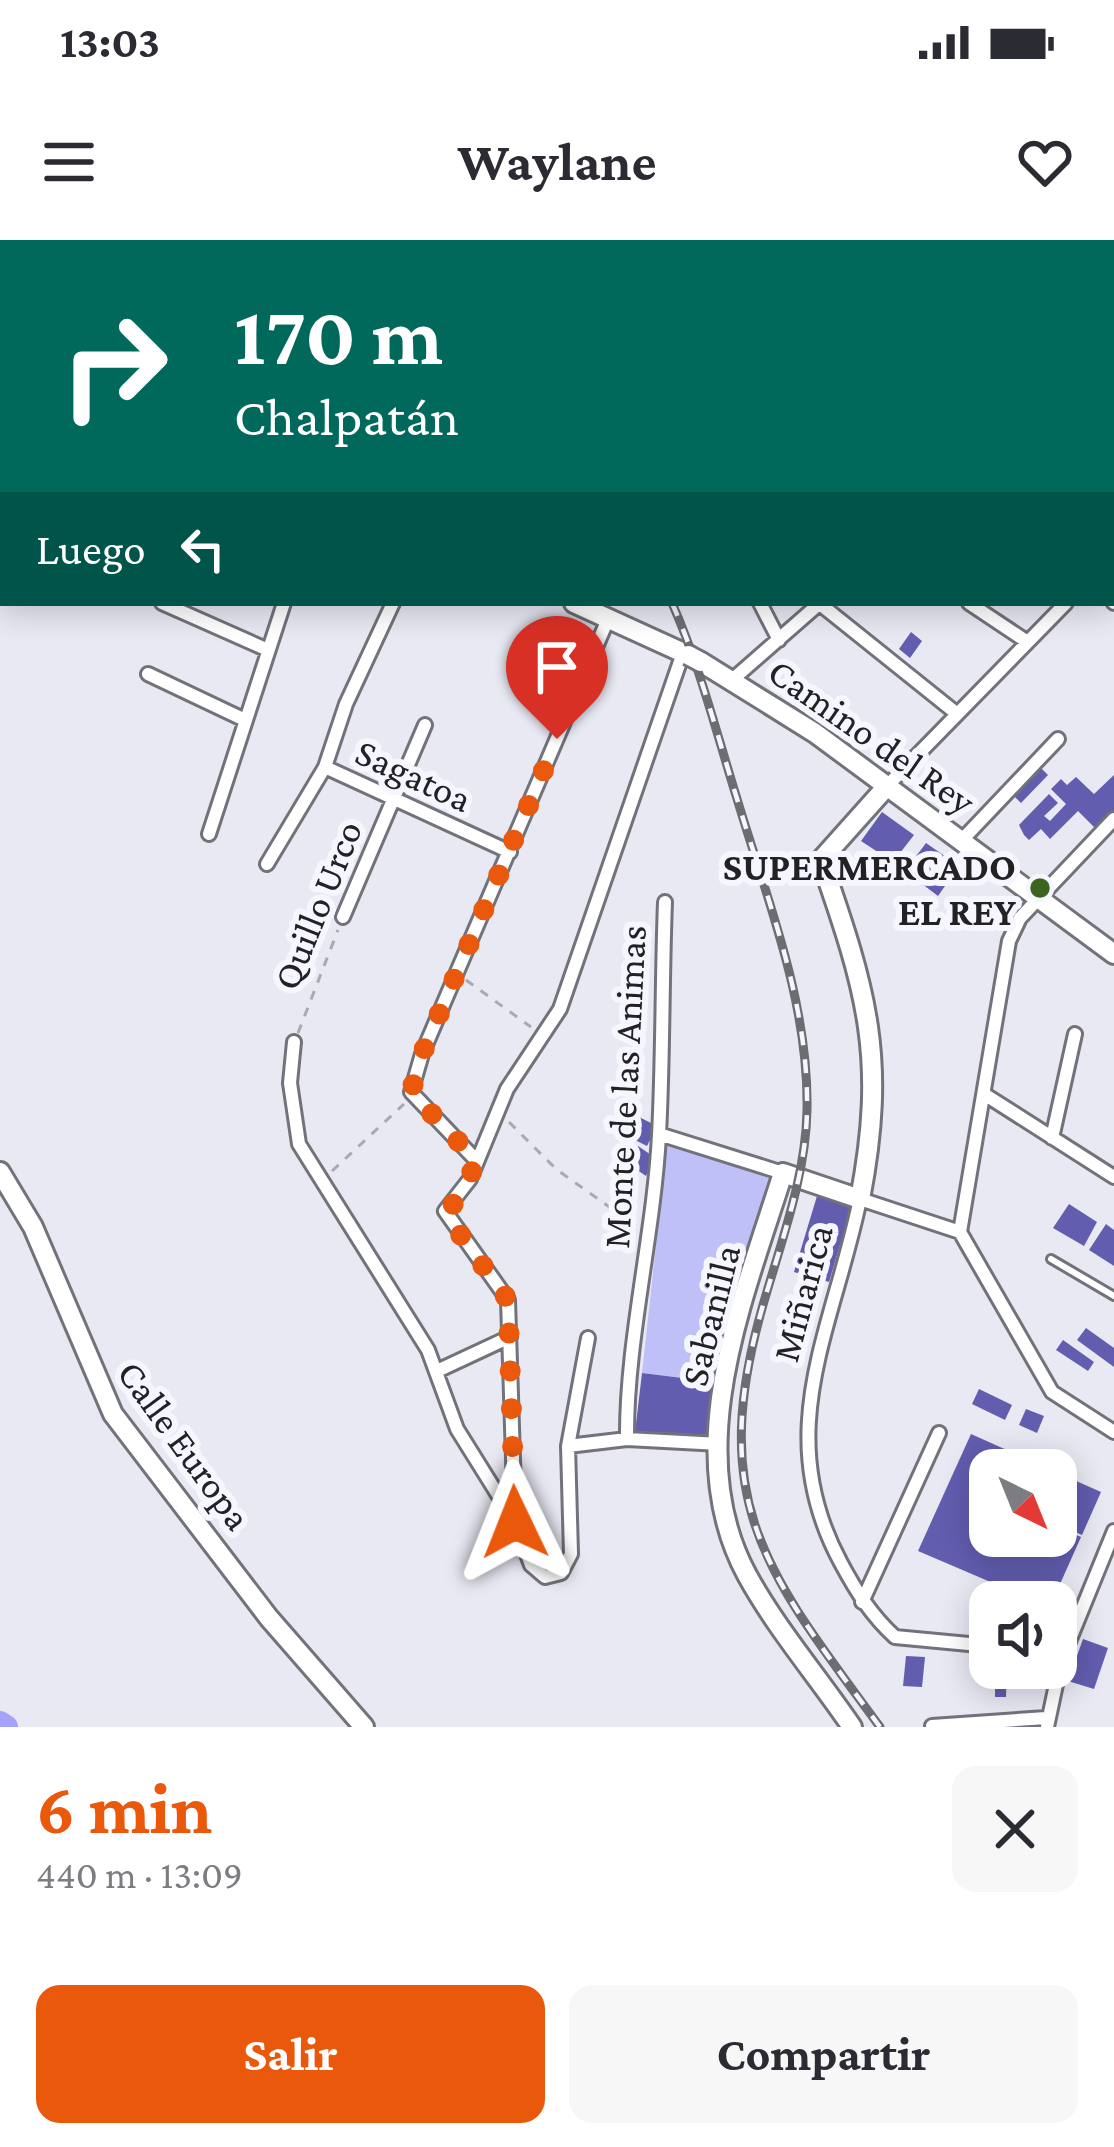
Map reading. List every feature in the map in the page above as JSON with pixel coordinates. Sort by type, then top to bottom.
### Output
[{"type":"street","points":[[169,606],[268,650]]},
{"type":"street","points":[[209,834],[283,606]]},
{"type":"street","name":"Sagatoa","points":[[392,606],[346,704],[325,767],[510,852]]},
{"type":"street","name":"Camino del Rey","points":[[580,606],[732,680],[888,785],[1114,954]]},
{"type":"street","points":[[761,606],[778,640]]},
{"type":"street","points":[[732,680],[817,606]]},
{"type":"street","points":[[824,606],[956,713]]},
{"type":"street","points":[[974,606],[1026,641]]},
{"type":"street","points":[[888,785],[1063,606]]},
{"type":"street","points":[[475,1159],[411,1092],[608,619]]},
{"type":"street","points":[[515,1522],[508,1300],[446,1215],[470,1179],[495,1112],[560,1009],[691,657]]},
{"type":"street","points":[[148,674],[245,720]]},
{"type":"street","name":"Quillo Urco","points":[[343,917],[425,725]]},
{"type":"street","points":[[962,840],[1058,739]]},
{"type":"street","points":[[267,864],[325,767]]},
{"type":"street","name":"Miñarica","points":[[888,785],[822,855],[856,960],[874,1057],[873,1136],[804,1426],[809,1480],[827,1537],[862,1602],[895,1636],[969,1644]]},
{"type":"street","points":[[1114,819],[1020,918],[1005,954],[960,1232],[1052,1392],[1114,1432]]},
{"type":"street","name":"Monte de las Animas","points":[[627,1439],[626,1396],[659,1134],[665,902]]},
{"type":"street","points":[[1052,1138],[1075,1034]]},
{"type":"street","points":[[295,1042],[293,1115],[299,1144],[437,1371],[457,1429],[515,1522],[531,1565],[545,1577],[561,1574],[571,1554],[568,1446],[588,1338]]},
{"type":"street","points":[[984,1094],[1114,1177]]},
{"type":"street","points":[[659,1134],[960,1232]]},
{"type":"street","name":"Calle Europa","points":[[0,1172],[32,1227],[113,1414],[269,1618],[364,1727]]},
{"type":"street","name":"Sabanilla","points":[[783,1173],[724,1375],[719,1477],[730,1536],[748,1576],[852,1727]]},
{"type":"street","points":[[437,1371],[510,1337]]},
{"type":"street","points":[[862,1602],[938,1432]]},
{"type":"street","points":[[568,1446],[627,1439],[720,1444]]},
{"type":"street","points":[[1077,1623],[1111,1553],[1114,1532]]},
{"type":"street","points":[[932,1726],[1046,1723],[1053,1689]]},
{"type":"lane","points":[[1051,1259],[1114,1296]]},
{"type":"path","name":"Quillo Urco","points":[[295,1042],[343,917]]},
{"type":"path","points":[[457,974],[524,1022]]},
{"type":"path","points":[[322,1180],[411,1092]]},
{"type":"path","points":[[495,1112],[576,1185],[647,1233]]},
{"type":"shaded area","points":[[667,1145],[772,1179],[715,1382],[642,1373]]},
{"type":"building","points":[[911,632],[922,641],[910,658],[899,649]]},
{"type":"building","points":[[1039,766],[1048,775],[1021,803],[1012,794]]},
{"type":"building","points":[[1114,775],[1114,815],[1098,831],[1078,811],[1050,839],[1041,829],[1029,840],[1024,835],[1019,825],[1049,794],[1058,803],[1044,816],[1050,821],[1066,804],[1051,789],[1061,779],[1067,785],[1076,777],[1094,794]]},
{"type":"building","points":[[882,812],[914,835],[893,862],[861,841]]},
{"type":"building","points":[[926,843],[959,866],[938,896],[905,871]]},
{"type":"building","points":[[639,1117],[657,1126],[647,1146],[629,1137]]},
{"type":"building","points":[[638,1146],[654,1157],[646,1176],[627,1163]]},
{"type":"building","points":[[817,1196],[851,1208],[829,1282],[794,1272]]},
{"type":"building","points":[[1069,1204],[1097,1222],[1084,1246],[1053,1228]]},
{"type":"building","points":[[1106,1224],[1114,1230],[1114,1266],[1089,1250]]},
{"type":"building","points":[[1086,1328],[1114,1348],[1114,1367],[1077,1340]]},
{"type":"building","points":[[1063,1340],[1094,1362],[1088,1371],[1056,1350]]},
{"type":"building","points":[[642,1373],[715,1382],[712,1435],[635,1432]]},
{"type":"building","points":[[979,1389],[1012,1405],[1005,1420],[972,1404]]},
{"type":"building","points":[[1026,1409],[1044,1416],[1037,1433],[1019,1425]]},
{"type":"building","points":[[971,1434],[1005,1449],[969,1449],[969,1557],[1072,1557],[1061,1581],[988,1581],[918,1551]]},
{"type":"building","points":[[1077,1481],[1101,1492],[1082,1535],[1077,1533]]},
{"type":"building","points":[[1083,1639],[1108,1648],[1094,1689],[1077,1684],[1077,1656]]},
{"type":"building","points":[[906,1656],[925,1657],[922,1687],[903,1686]]},
{"type":"waterway","points":[[0,1723],[6,1727]]},
{"type":"railway","points":[[673,606],[700,676],[774,915],[794,992],[806,1070],[802,1159],[747,1374],[741,1433],[745,1485],[758,1533],[778,1578],[880,1727]]},
{"type":"place","name":"SUPERMERCADO EL REY","points":[[1040,888]]},
{"type":"route","points":[[515,1522],[508,1300],[446,1215],[470,1179],[475,1159],[411,1092],[422,1054],[557,739]]}]
